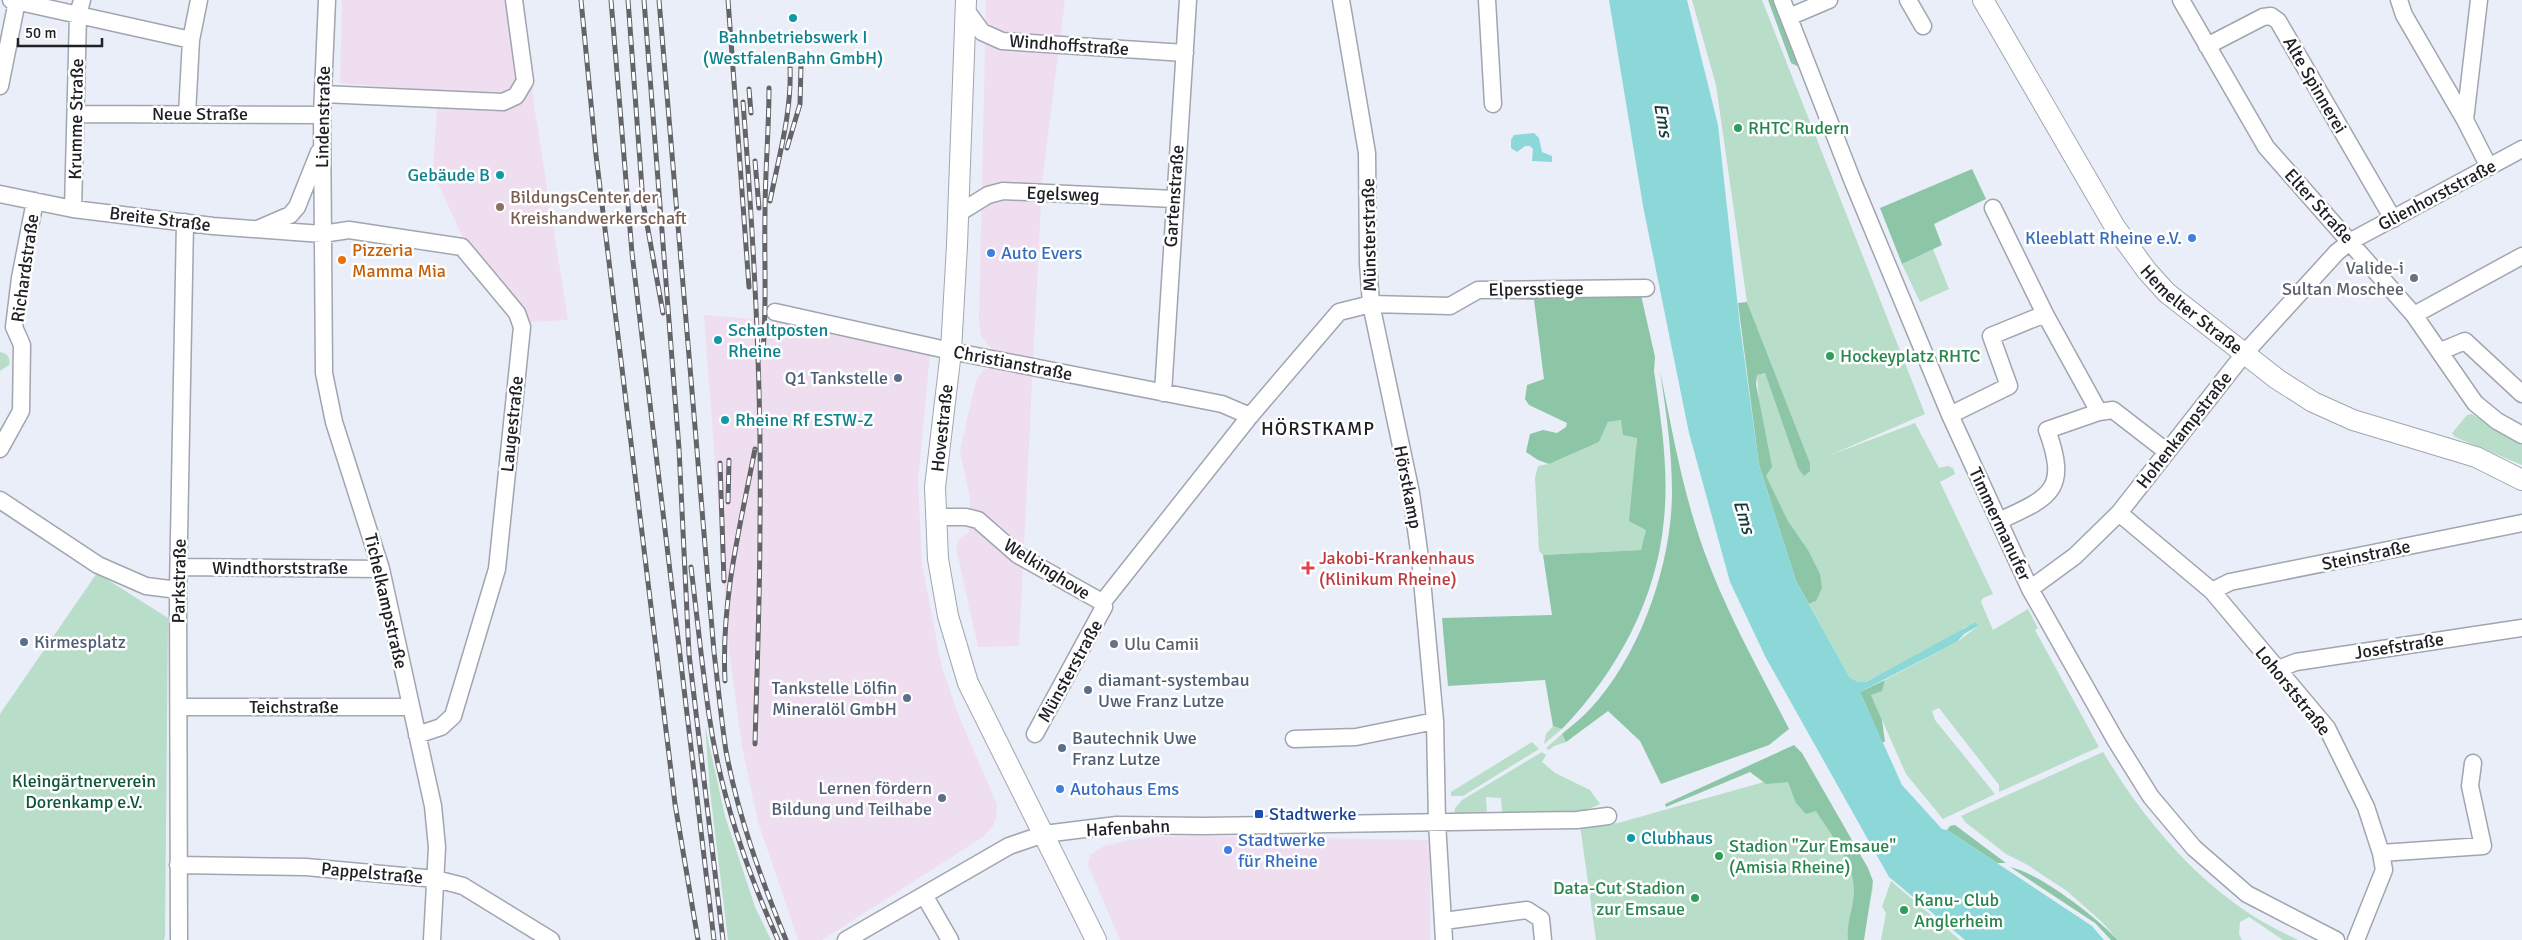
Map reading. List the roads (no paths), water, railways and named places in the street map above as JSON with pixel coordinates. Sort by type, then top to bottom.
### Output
[{"type":"main road","name":"Hemelter Straße","points":[[1983,0],[2130,249],[2167,293],[2244,354],[2295,391],[2333,412],[2380,429],[2470,455],[2522,480]]},
{"type":"main road","name":"Hovestraße","points":[[966,5],[959,213],[951,351],[936,487],[938,559],[957,653],[977,704],[1096,940]]},
{"type":"street","points":[[187,114],[191,40],[199,0]]},
{"type":"street","name":"Lindenstraße","points":[[322,234],[322,115],[327,0]]},
{"type":"street","points":[[323,94],[503,102],[516,96],[525,81],[514,0]]},
{"type":"street","name":"Gartenstraße","points":[[1163,393],[1188,0]]},
{"type":"street","name":"Münsterstraße","points":[[1035,734],[1103,605],[1250,416],[1338,312],[1371,304],[1368,263],[1367,153],[1341,0]]},
{"type":"street","points":[[1488,0],[1493,104]]},
{"type":"street","name":"Timmermanufer","points":[[1782,0],[1853,182],[1950,415],[2030,589],[2116,741],[2150,797],[2194,848],[2247,894],[2336,940]]},
{"type":"street","points":[[1789,17],[1830,0]]},
{"type":"street","points":[[1908,0],[1922,26]]},
{"type":"street","name":"Elter Straße","points":[[2181,0],[2266,147],[2414,315],[2441,351],[2475,403],[2497,421],[2522,435]]},
{"type":"street","points":[[2399,0],[2404,15],[2465,120],[2489,167]]},
{"type":"street","points":[[2465,120],[2479,0]]},
{"type":"street","points":[[0,86],[14,1],[80,7],[191,40]]},
{"type":"street","name":"Windhoffstraße","points":[[966,5],[982,32],[1002,41],[1185,53]]},
{"type":"street","name":"Krumme Straße","points":[[73,209],[80,7]]},
{"type":"street","name":"Alte Spinnerei","points":[[2207,46],[2263,17],[2271,16],[2278,21],[2393,219]]},
{"type":"street","name":"Neue Straße","points":[[77,114],[322,115]]},
{"type":"street","points":[[256,229],[290,215],[297,207],[322,142]]},
{"type":"street","name":"Glienhorststraße","points":[[2351,242],[2522,149]]},
{"type":"street","name":"Egelsweg","points":[[959,213],[983,197],[1003,191],[1174,199]]},
{"type":"street","name":"Breite Straße","points":[[0,194],[73,209],[185,222],[322,234]]},
{"type":"street","name":"Richardstraße","points":[[0,449],[21,411],[22,345],[14,327],[20,278],[35,201]]},
{"type":"street","points":[[1993,208],[2045,314],[2099,412]]},
{"type":"street","name":"Parkstraße","points":[[178,940],[178,590],[185,222]]},
{"type":"street","name":"Laugestraße","points":[[322,234],[349,230],[462,247],[517,313],[522,328],[497,569],[453,716],[441,727],[417,734]]},
{"type":"street","name":"Tichelkampstraße","points":[[322,234],[324,373],[334,422],[382,569],[410,707],[434,806],[437,847],[432,940]]},
{"type":"street","name":"Hohenkampstraße","points":[[2030,589],[2075,556],[2120,513],[2166,451],[2244,354],[2337,252],[2351,242]]},
{"type":"street","points":[[2414,315],[2522,256]]},
{"type":"street","name":"Elpersstiege","points":[[1371,304],[1450,306],[1478,290],[1646,288]]},
{"type":"street","name":"Hörstkamp","points":[[1371,304],[1418,535],[1435,721],[1437,822],[1444,940]]},
{"type":"street","name":"Christianstraße","points":[[775,312],[951,351],[1222,404],[1250,416]]},
{"type":"street","points":[[1950,415],[2009,386],[1991,336],[2045,314]]},
{"type":"street","points":[[2441,351],[2465,341],[2522,394]]},
{"type":"street","points":[[1999,521],[2033,505],[2044,498],[2053,487],[2057,474],[2056,453],[2047,430],[2099,412],[2113,410],[2166,451]]},
{"type":"street","points":[[0,500],[98,565],[146,586],[178,590]]},
{"type":"street","name":"Lohorststraße","points":[[2120,513],[2212,591],[2326,728],[2366,807],[2381,853],[2384,870],[2356,940]]},
{"type":"street","name":"Welkinghove","points":[[936,517],[966,517],[978,520],[1018,555],[1103,605]]},
{"type":"street","name":"Steinstraße","points":[[2212,591],[2230,582],[2522,524]]},
{"type":"street","name":"Windthorststraße","points":[[179,567],[382,569]]},
{"type":"street","name":"Josefstraße","points":[[2278,669],[2296,662],[2522,628]]},
{"type":"street","name":"Teichstraße","points":[[179,707],[410,707]]},
{"type":"street","points":[[1294,739],[1356,737],[1435,721]]},
{"type":"street","points":[[2381,853],[2483,846],[2470,786],[2473,763]]},
{"type":"street","points":[[1437,822],[1577,820],[1608,816]]},
{"type":"street","name":"Hafenbahn","points":[[846,940],[1009,846],[1044,834],[1117,825],[1203,826],[1437,822]]},
{"type":"street","name":"Pappelstraße","points":[[178,865],[306,868],[436,879],[463,886],[551,940]]},
{"type":"street","points":[[924,895],[950,940]]},
{"type":"street","points":[[1444,921],[1527,910],[1541,919],[1543,940]]},
{"type":"water","name":"Ems","points":[[1609,0],[1687,0],[1718,125],[1740,326],[1759,465],[1796,581],[1850,678],[1859,682],[1866,682],[1976,622],[1978,626],[1964,634],[1957,642],[1860,692],[1902,785],[1942,829],[1947,830],[2092,926],[2104,940],[1965,940],[1889,877],[1766,658],[1730,582],[1689,433],[1643,206]]},
{"type":"water","points":[[1534,133],[1539,138],[1542,152],[1552,156],[1552,162],[1532,161],[1533,149],[1530,146],[1525,146],[1517,152],[1511,148],[1511,140],[1514,135]]},
{"type":"railway","points":[[581,0],[596,155],[675,804],[698,940]]},
{"type":"railway","points":[[611,0],[632,253],[714,940]]},
{"type":"railway","points":[[628,0],[643,202],[663,313]]},
{"type":"railway","points":[[644,0],[679,449],[689,654],[723,940]]},
{"type":"railway","points":[[659,0],[714,652],[724,739],[731,775],[744,823],[759,871],[786,940]]},
{"type":"railway","points":[[728,0],[749,287]]},
{"type":"railway","points":[[787,148],[800,104],[801,65]]},
{"type":"railway","points":[[770,201],[787,117],[790,66]]},
{"type":"railway","points":[[763,351],[769,88]]},
{"type":"railway","points":[[749,89],[751,113]]},
{"type":"railway","points":[[743,102],[754,260],[760,417],[760,578],[755,744]]},
{"type":"railway","points":[[755,161],[759,208]]},
{"type":"railway","points":[[725,681],[726,622],[729,593],[755,449]]},
{"type":"railway","points":[[728,502],[729,460]]},
{"type":"railway","points":[[720,463],[724,581]]},
{"type":"railway","points":[[691,567],[709,715],[720,773],[745,858],[778,940]]},
{"type":"place","name":"Bahnbetriebswerk I (WestfalenBahn GmbH)","points":[[793,18]]},
{"type":"place","name":"RHTC Rudern","points":[[1738,128]]},
{"type":"place","name":"Gebäude B","points":[[500,175]]},
{"type":"place","name":"BildungsCenter der Kreishandwerkerschaft","points":[[500,207]]},
{"type":"place","name":"Kleeblatt Rheine e.V.","points":[[2192,238]]},
{"type":"place","name":"Auto Evers","points":[[991,253]]},
{"type":"place","name":"Pizzeria Mamma Mia","points":[[342,260]]},
{"type":"place","name":"Valide-i Sultan Moschee","points":[[2414,278]]},
{"type":"place","name":"Schaltposten Rheine","points":[[718,340]]},
{"type":"place","name":"Hockeyplatz RHTC","points":[[1830,356]]},
{"type":"place","name":"Q1 Tankstelle","points":[[898,378]]},
{"type":"place","name":"Rheine Rf ESTW-Z","points":[[725,420]]},
{"type":"place","name":"Jakobi-Krankenhaus (Klinikum Rheine)","points":[[1308,568]]},
{"type":"place","name":"Kirmesplatz","points":[[24,642]]},
{"type":"place","name":"Ulu Camii","points":[[1114,644]]},
{"type":"place","name":"diamant-systembau Uwe Franz Lutze","points":[[1088,690]]},
{"type":"place","name":"Tankstelle Lölfin Mineralöl GmbH","points":[[907,698]]},
{"type":"place","name":"Bautechnik Uwe Franz Lutze","points":[[1062,748]]},
{"type":"place","name":"Autohaus Ems","points":[[1060,789]]},
{"type":"place","name":"Lernen fördern Bildung und Teilhabe","points":[[942,798]]},
{"type":"place","name":"Stadtwerke","points":[[1259,814]]},
{"type":"place","name":"Clubhaus","points":[[1631,838]]},
{"type":"place","name":"Stadtwerke für Rheine","points":[[1228,850]]},
{"type":"place","name":"Stadion \"Zur Emsaue\" (Amisia Rheine)","points":[[1719,856]]},
{"type":"place","name":"Data-Cut Stadion zur Emsaue","points":[[1695,898]]},
{"type":"place","name":"Kanu- Club Anglerheim","points":[[1904,910]]},
{"type":"district","name":"HÖRSTKAMP","points":[[1318,429]]},
{"type":"park label","name":"Kleingärtnerverein Dorenkamp e.V.","points":[[84,791]]}]
